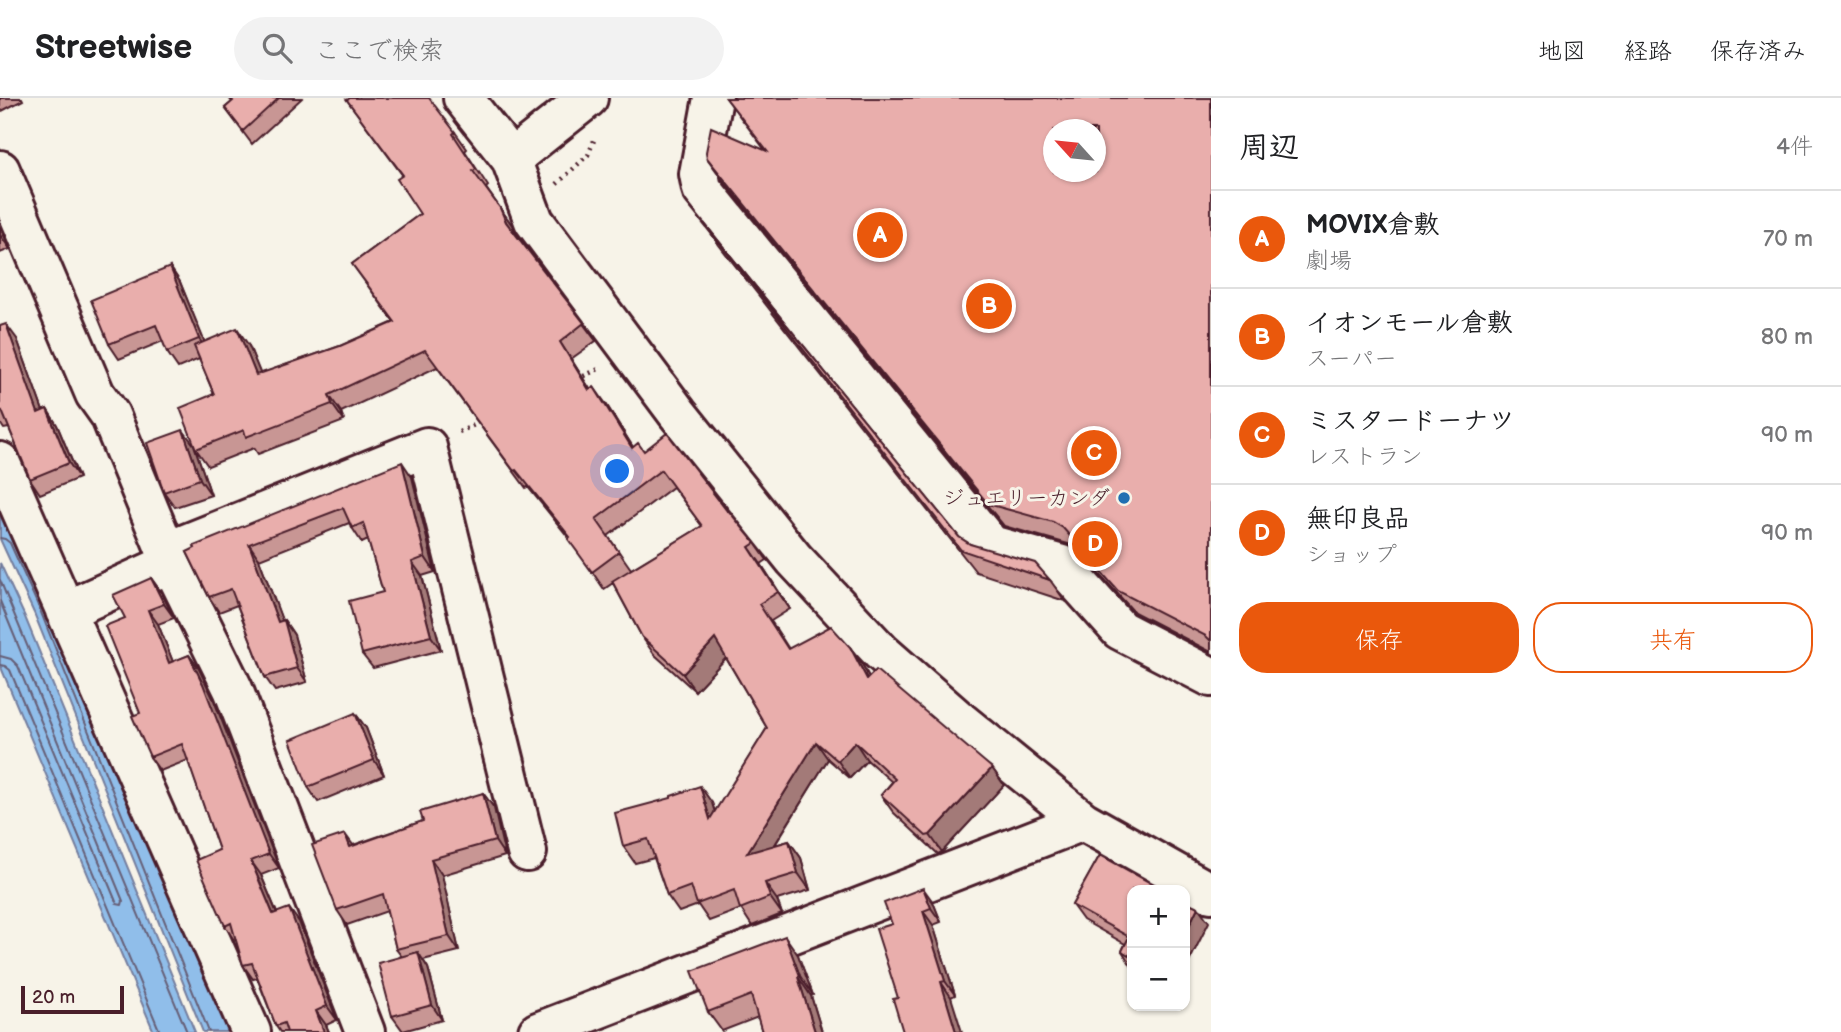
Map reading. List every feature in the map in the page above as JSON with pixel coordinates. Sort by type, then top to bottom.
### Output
[{"type":"street","points":[[463,98],[511,159],[534,221],[633,354],[794,559],[881,652],[961,722],[1083,821],[1211,893]]},
{"type":"street","points":[[713,98],[699,174],[702,189],[991,545],[1062,565],[1120,630],[1211,677]]},
{"type":"street","points":[[511,159],[592,116]]},
{"type":"street","points":[[0,170],[95,394],[110,415],[168,557],[233,689],[365,1032]]},
{"type":"street","points":[[65,611],[168,557],[427,447],[527,852]]},
{"type":"street","points":[[0,462],[251,1032]]},
{"type":"street","points":[[538,1032],[1083,821]]},
{"type":"path","points":[[550,191],[594,146],[592,116]]},
{"type":"path","points":[[573,381],[633,354]]},
{"type":"path","points":[[427,447],[487,419]]},
{"type":"water","points":[[0,459],[240,1032],[203,1032],[34,613],[0,539]]},
{"type":"water","points":[[0,563],[25,617],[195,1032],[154,1032],[0,665]]},
{"type":"building","points":[[230,98],[279,98],[243,131],[225,108],[233,101]]},
{"type":"building","points":[[429,98],[455,132],[453,134],[476,169],[473,171],[500,208],[506,222],[584,323],[560,342],[589,390],[594,387],[632,448],[638,443],[644,451],[667,433],[755,543],[749,547],[778,592],[759,604],[788,649],[831,626],[850,647],[867,679],[876,670],[992,768],[930,835],[926,836],[881,795],[895,779],[855,742],[838,761],[816,742],[747,853],[789,841],[798,873],[765,883],[770,897],[740,909],[734,890],[697,904],[691,886],[667,895],[648,839],[623,846],[615,813],[671,798],[700,786],[710,819],[767,728],[715,639],[683,674],[642,637],[612,581],[702,526],[661,470],[596,519],[619,552],[592,572],[568,539],[570,537],[516,470],[514,471],[425,350],[329,395],[332,404],[246,437],[244,430],[196,449],[180,408],[214,394],[194,346],[237,328],[256,375],[340,346],[395,322],[352,264],[420,214],[397,179],[403,175],[347,100]]},
{"type":"building","points":[[726,98],[1211,98],[1211,641],[1118,591],[1063,528],[1053,522],[988,504],[707,158],[711,127],[767,151]]},
{"type":"building","points":[[704,223],[959,537],[970,544],[1035,563],[1050,580],[961,550]]},
{"type":"building","points":[[170,267],[199,339],[167,352],[156,325],[109,344],[91,300]]},
{"type":"building","points":[[6,324],[38,413],[47,409],[69,463],[30,479],[2,411],[0,412],[0,326]]},
{"type":"building","points":[[183,430],[200,479],[164,492],[147,443]]},
{"type":"building","points":[[402,462],[425,557],[412,562],[431,636],[362,654],[349,601],[383,592],[363,523],[352,528],[343,508],[249,544],[278,622],[284,620],[297,668],[265,677],[231,589],[209,597],[187,552],[195,548],[194,546]]},
{"type":"building","points":[[151,578],[164,604],[148,610],[169,663],[189,655],[203,684],[269,854],[251,861],[273,914],[289,908],[327,1006],[316,1011],[324,1032],[287,1032],[284,1023],[276,1026],[252,963],[243,965],[231,923],[225,926],[196,860],[219,850],[182,744],[150,757],[132,716],[140,713],[105,626],[125,618],[113,595]]},
{"type":"building","points":[[355,713],[374,760],[308,787],[290,740]]},
{"type":"building","points":[[483,793],[495,841],[431,859],[449,936],[396,949],[383,894],[337,910],[312,845],[345,834],[350,847],[423,821],[420,812]]},
{"type":"building","points":[[1100,855],[1154,885],[1127,885],[1127,936],[1072,905]]},
{"type":"building","points":[[923,888],[931,908],[923,911],[945,981],[941,982],[956,1032],[903,1032],[893,999],[898,998],[876,929],[892,924],[884,903]]},
{"type":"building","points":[[1190,903],[1198,907],[1190,924]]},
{"type":"building","points":[[785,936],[800,976],[798,977],[815,1032],[762,1032],[751,995],[708,1012],[692,971]]},
{"type":"building","points":[[1127,941],[1127,954],[1122,951]]},
{"type":"building","points":[[418,952],[432,1005],[392,1016],[378,963]]},
{"type":"place","name":"MOVIX倉敷","points":[[880,235]]},
{"type":"place","name":"イオンモール倉敷","points":[[989,306]]},
{"type":"place","name":"ミスタードーナツ","points":[[1094,453]]},
{"type":"place","name":"ジュエリーカンダ","points":[[1124,498]]},
{"type":"place","name":"無印良品","points":[[1095,544]]}]
